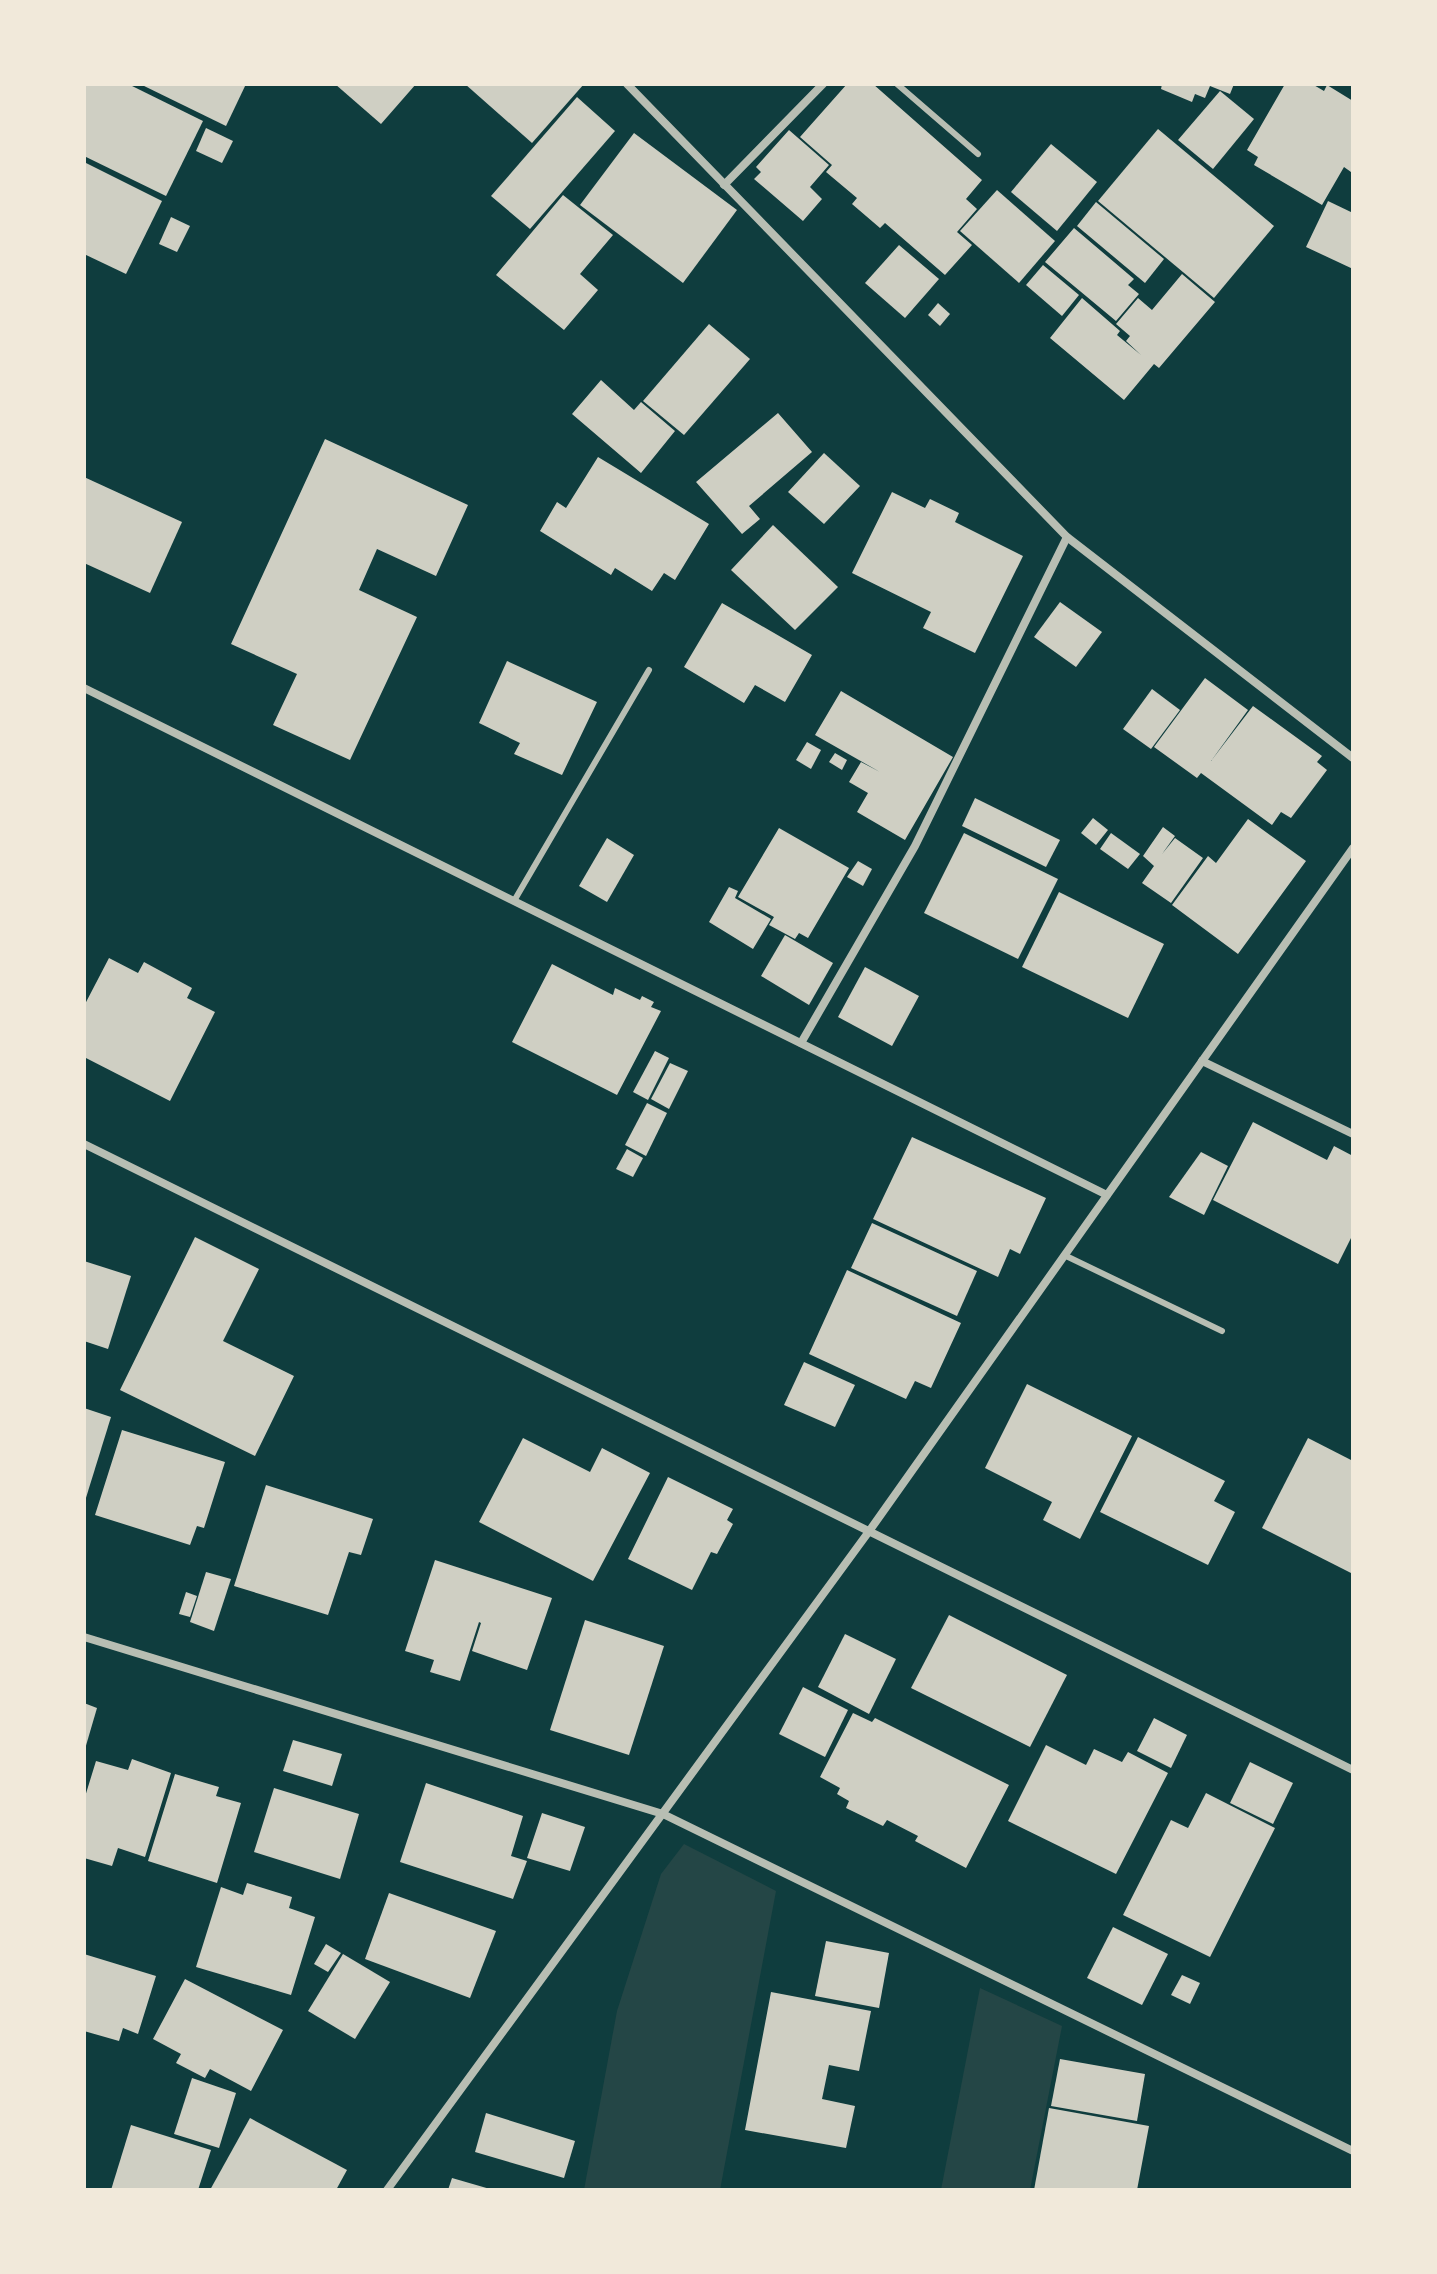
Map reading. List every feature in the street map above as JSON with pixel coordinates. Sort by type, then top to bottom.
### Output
[{"type":"street","points":[[627,84],[1067,537],[1353,758]]},
{"type":"street","points":[[724,185],[823,84]]},
{"type":"street","points":[[801,1043],[915,846],[1067,537]]},
{"type":"street","points":[[84,688],[1107,1195]]},
{"type":"street","points":[[387,2190],[870,1530],[1353,848]]},
{"type":"street","points":[[1202,1061],[1353,1134]]},
{"type":"street","points":[[84,1144],[1353,1770]]},
{"type":"street","points":[[84,1637],[663,1814],[1353,2151]]},
{"type":"lane","points":[[897,84],[978,154]]},
{"type":"lane","points":[[514,901],[649,670]]},
{"type":"lane","points":[[1064,1255],[1222,1331]]},
{"type":"shaded area","points":[[684,1844],[776,1891],[720,2190],[584,2190],[617,2011],[661,1874]]},
{"type":"shaded area","points":[[980,1988],[1062,2026],[1030,2190],[941,2190]]},
{"type":"building","points":[[84,84],[128,84],[203,121],[166,196],[84,156]]},
{"type":"building","points":[[140,84],[246,84],[226,126]]},
{"type":"building","points":[[335,84],[416,84],[381,124]]},
{"type":"building","points":[[465,84],[584,84],[532,143]]},
{"type":"building","points":[[847,84],[873,84],[982,180],[966,199],[977,209],[957,232],[972,245],[945,275],[885,223],[880,228],[852,204],[857,198],[826,172],[832,165],[800,137]]},
{"type":"building","points":[[1162,84],[1234,84],[1230,94],[1210,86],[1205,98],[1195,94],[1192,102],[1161,89]]},
{"type":"building","points":[[1285,84],[1312,84],[1324,91],[1327,85],[1353,101],[1353,169],[1351,172],[1344,167],[1322,205],[1254,165],[1258,157],[1247,150]]},
{"type":"building","points":[[1220,91],[1254,119],[1213,169],[1178,140]]},
{"type":"building","points":[[577,97],[615,131],[530,229],[491,196]]},
{"type":"building","points":[[206,128],[233,141],[222,163],[196,151]]},
{"type":"building","points":[[1158,129],[1274,226],[1214,298],[1098,201]]},
{"type":"building","points":[[789,130],[829,165],[810,187],[822,199],[803,221],[754,179],[761,172],[756,167]]},
{"type":"building","points":[[634,133],[737,210],[683,283],[580,205]]},
{"type":"building","points":[[1051,144],[1097,182],[1057,231],[1011,192]]},
{"type":"building","points":[[84,162],[162,201],[126,274],[84,254]]},
{"type":"building","points":[[997,190],[1055,241],[1019,283],[960,231]]},
{"type":"building","points":[[563,195],[613,235],[580,274],[598,290],[564,330],[496,275]]},
{"type":"building","points":[[1328,201],[1353,213],[1353,269],[1306,247]]},
{"type":"building","points":[[1096,202],[1164,259],[1145,283],[1077,226]]},
{"type":"building","points":[[171,217],[190,226],[177,252],[159,244]]},
{"type":"building","points":[[1074,228],[1134,279],[1128,285],[1139,294],[1116,321],[1045,262]]},
{"type":"building","points":[[899,245],[939,279],[905,318],[865,283]]},
{"type":"building","points":[[1043,265],[1079,295],[1062,316],[1026,285]]},
{"type":"building","points":[[1182,274],[1215,302],[1159,368],[1154,364],[1124,400],[1050,338],[1082,298],[1120,331],[1117,335],[1141,355],[1126,341],[1130,336],[1116,324],[1138,298],[1152,310]]},
{"type":"building","points":[[938,303],[950,314],[940,326],[928,315]]},
{"type":"building","points":[[709,324],[750,359],[684,435],[643,401]]},
{"type":"building","points":[[601,380],[634,410],[641,402],[675,431],[641,473],[572,414]]},
{"type":"building","points":[[778,413],[812,452],[749,506],[760,519],[742,534],[696,482]]},
{"type":"building","points":[[325,439],[468,505],[436,576],[377,549],[359,590],[417,617],[350,760],[273,725],[297,674],[231,644]]},
{"type":"building","points":[[824,453],[860,486],[824,524],[788,492]]},
{"type":"building","points":[[598,457],[709,524],[675,580],[664,573],[652,591],[615,568],[611,575],[540,531],[557,502],[566,508]]},
{"type":"building","points":[[84,477],[182,522],[150,593],[84,563]]},
{"type":"building","points":[[892,492],[925,508],[930,499],[959,513],[955,522],[1023,556],[975,653],[923,628],[931,612],[852,573]]},
{"type":"building","points":[[773,525],[838,587],[795,630],[731,570]]},
{"type":"building","points":[[1060,602],[1102,632],[1076,667],[1034,637]]},
{"type":"building","points":[[722,603],[812,655],[785,702],[755,685],[744,703],[684,667]]},
{"type":"building","points":[[507,661],[597,702],[562,775],[514,754],[520,743],[479,723]]},
{"type":"building","points":[[1205,678],[1248,710],[1211,761],[1253,706],[1322,756],[1317,762],[1327,770],[1291,818],[1281,812],[1272,825],[1201,773],[1197,778],[1154,747]]},
{"type":"building","points":[[1152,689],[1180,710],[1151,749],[1123,729]]},
{"type":"building","points":[[841,691],[953,757],[905,840],[857,812],[868,793],[849,782],[861,762],[880,772],[815,735]]},
{"type":"building","points":[[807,742],[821,750],[811,769],[796,760]]},
{"type":"building","points":[[835,753],[847,760],[842,770],[829,762]]},
{"type":"building","points":[[975,798],[1060,840],[1046,867],[962,826]]},
{"type":"building","points":[[1093,818],[1108,830],[1096,845],[1081,833]]},
{"type":"building","points":[[1248,819],[1306,861],[1238,954],[1172,905],[1208,856],[1216,863]]},
{"type":"building","points":[[1163,827],[1175,836],[1162,854],[1175,838],[1203,858],[1171,903],[1142,883],[1154,866],[1143,856]]},
{"type":"building","points":[[779,828],[849,868],[808,938],[799,933],[795,939],[769,925],[774,917],[738,897]]},
{"type":"building","points":[[964,833],[1058,879],[1018,959],[924,913]]},
{"type":"building","points":[[1111,833],[1140,854],[1128,869],[1100,849]]},
{"type":"building","points":[[607,838],[634,855],[607,902],[579,886]]},
{"type":"building","points":[[858,861],[872,869],[863,886],[847,877]]},
{"type":"building","points":[[729,887],[738,891],[735,898],[771,919],[753,949],[709,922]]},
{"type":"building","points":[[1059,892],[1164,944],[1128,1018],[1022,967]]},
{"type":"building","points":[[785,935],[833,963],[809,1005],[761,976]]},
{"type":"building","points":[[109,958],[138,973],[144,962],[192,988],[187,998],[215,1012],[170,1101],[84,1057],[84,1006]]},
{"type":"building","points":[[552,964],[613,995],[615,988],[640,1000],[642,996],[654,1002],[651,1007],[661,1011],[617,1095],[512,1042]]},
{"type":"building","points":[[865,967],[919,996],[892,1046],[838,1017]]},
{"type":"building","points":[[655,1051],[669,1058],[648,1100],[633,1092]]},
{"type":"building","points":[[670,1063],[688,1071],[669,1109],[651,1099]]},
{"type":"building","points":[[647,1103],[667,1113],[646,1156],[625,1145]]},
{"type":"building","points":[[1253,1122],[1327,1160],[1334,1146],[1353,1156],[1353,1234],[1338,1264],[1213,1200]]},
{"type":"building","points":[[912,1137],[1046,1198],[1020,1254],[1010,1249],[998,1277],[873,1219]]},
{"type":"building","points":[[627,1149],[643,1158],[633,1177],[616,1169]]},
{"type":"building","points":[[1201,1152],[1228,1166],[1204,1215],[1169,1197]]},
{"type":"building","points":[[872,1223],[977,1271],[957,1316],[851,1268]]},
{"type":"building","points":[[195,1237],[259,1269],[223,1341],[294,1376],[255,1456],[120,1390]]},
{"type":"building","points":[[84,1261],[131,1276],[108,1349],[84,1341]]},
{"type":"building","points":[[847,1270],[961,1323],[931,1388],[915,1381],[906,1399],[809,1354]]},
{"type":"building","points":[[804,1362],[855,1385],[835,1427],[784,1405]]},
{"type":"building","points":[[1027,1384],[1132,1436],[1080,1539],[1043,1520],[1052,1502],[985,1468]]},
{"type":"building","points":[[84,1408],[111,1417],[85,1501],[84,1500]]},
{"type":"building","points":[[122,1430],[225,1462],[204,1528],[197,1526],[190,1545],[95,1515]]},
{"type":"building","points":[[1138,1437],[1225,1481],[1214,1501],[1235,1512],[1208,1565],[1100,1512]]},
{"type":"building","points":[[523,1438],[590,1472],[602,1448],[650,1473],[593,1581],[479,1522]]},
{"type":"building","points":[[1308,1438],[1353,1461],[1351,1573],[1262,1528]]},
{"type":"building","points":[[668,1477],[733,1509],[727,1520],[733,1524],[717,1554],[711,1552],[692,1590],[628,1559]]},
{"type":"building","points":[[266,1485],[373,1519],[361,1555],[349,1552],[328,1615],[234,1586]]},
{"type":"building","points":[[435,1560],[552,1598],[527,1670],[472,1651],[479,1622],[460,1681],[430,1672],[434,1660],[405,1651]]},
{"type":"building","points":[[206,1572],[231,1579],[214,1631],[190,1622]]},
{"type":"building","points":[[186,1592],[197,1596],[190,1617],[179,1614]]},
{"type":"building","points":[[949,1615],[1067,1675],[1030,1747],[911,1688]]},
{"type":"building","points":[[585,1620],[664,1646],[629,1755],[550,1730]]},
{"type":"building","points":[[845,1634],[896,1659],[869,1714],[818,1687]]},
{"type":"building","points":[[803,1687],[848,1710],[825,1757],[779,1734]]},
{"type":"building","points":[[84,1703],[97,1708],[85,1749],[84,1749]]},
{"type":"building","points":[[853,1713],[872,1722],[875,1718],[1009,1785],[966,1868],[915,1841],[918,1836],[887,1820],[883,1826],[846,1808],[849,1801],[837,1794],[840,1788],[820,1777]]},
{"type":"building","points":[[1154,1718],[1187,1735],[1171,1768],[1137,1751]]},
{"type":"building","points":[[293,1740],[342,1754],[332,1786],[283,1771]]},
{"type":"building","points":[[1046,1745],[1086,1765],[1094,1749],[1122,1762],[1128,1752],[1168,1773],[1116,1874],[1008,1821]]},
{"type":"building","points":[[132,1759],[171,1773],[145,1857],[118,1848],[112,1866],[84,1858],[84,1800],[96,1761],[128,1770]]},
{"type":"building","points":[[1250,1762],[1293,1783],[1273,1824],[1230,1803]]},
{"type":"building","points":[[175,1774],[219,1787],[216,1796],[241,1803],[217,1883],[148,1861]]},
{"type":"building","points":[[426,1783],[523,1816],[511,1856],[527,1861],[513,1899],[400,1862]]},
{"type":"building","points":[[274,1788],[359,1814],[340,1879],[254,1852]]},
{"type":"building","points":[[1206,1793],[1275,1828],[1210,1957],[1123,1915],[1171,1820],[1188,1828]]},
{"type":"building","points":[[542,1813],[585,1827],[570,1871],[527,1858]]},
{"type":"building","points":[[247,1883],[292,1897],[289,1908],[315,1917],[291,1995],[196,1967],[221,1887],[243,1895]]},
{"type":"building","points":[[389,1893],[496,1931],[470,1998],[365,1959]]},
{"type":"building","points":[[1113,1927],[1168,1954],[1142,2005],[1087,1978]]},
{"type":"building","points":[[826,1941],[889,1953],[879,2008],[815,1996]]},
{"type":"building","points":[[326,1944],[341,1953],[328,1972],[314,1964]]},
{"type":"building","points":[[84,1954],[156,1976],[138,2034],[123,2028],[119,2041],[84,2031]]},
{"type":"building","points":[[343,1954],[390,1982],[355,2039],[308,2011]]},
{"type":"building","points":[[1182,1975],[1200,1983],[1190,2004],[1171,1995]]},
{"type":"building","points":[[185,1979],[283,2030],[251,2091],[210,2069],[205,2078],[176,2063],[181,2054],[153,2039]]},
{"type":"building","points":[[771,1992],[871,2011],[859,2071],[829,2065],[822,2099],[855,2106],[846,2148],[745,2130]]},
{"type":"building","points":[[1060,2059],[1145,2074],[1137,2121],[1051,2106]]},
{"type":"building","points":[[192,2078],[236,2093],[219,2148],[174,2134]]},
{"type":"building","points":[[1049,2108],[1149,2126],[1137,2190],[1034,2190]]},
{"type":"building","points":[[486,2113],[575,2141],[564,2178],[475,2152]]},
{"type":"building","points":[[250,2118],[347,2170],[336,2190],[210,2190]]},
{"type":"building","points":[[131,2125],[211,2150],[198,2190],[111,2190]]},
{"type":"building","points":[[452,2178],[490,2189],[490,2190],[448,2190]]}]
